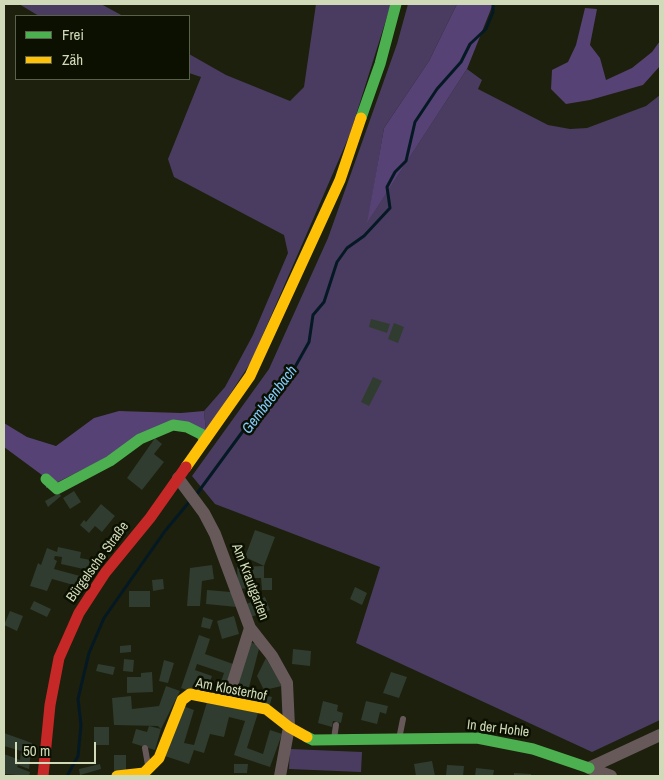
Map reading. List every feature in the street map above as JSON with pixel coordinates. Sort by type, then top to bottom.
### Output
[{"type":"main road","name":"Bürgelsche Straße","points":[[44,776],[50,705],[60,658],[79,613],[105,573],[178,478],[250,376],[340,180],[380,64],[396,4]]},
{"type":"main road","points":[[46,478],[57,489],[110,461],[140,439],[174,425],[187,427],[201,434],[205,440]]},
{"type":"main road","name":"Am Klosterhof","points":[[147,773],[159,758],[182,700],[190,694],[266,709],[289,727]]},
{"type":"main road","name":"In der Hohle","points":[[289,727],[312,740],[477,738],[534,748],[590,768]]},
{"type":"main road","points":[[116,776],[147,773]]},
{"type":"street","name":"Am Krautgarten","points":[[178,478],[200,507],[215,534],[250,628],[272,656],[288,683],[289,727],[280,776]]},
{"type":"street","points":[[227,701],[250,628]]},
{"type":"street","points":[[590,768],[660,735]]},
{"type":"street","points":[[590,768],[611,776]]},
{"type":"lane","points":[[399,740],[403,719]]},
{"type":"lane","points":[[334,740],[336,725]]},
{"type":"lane","points":[[145,748],[147,773]]},
{"type":"shaded area","points":[[19,4],[101,4],[121,15],[37,15]]},
{"type":"shaded area","points":[[316,4],[391,4],[350,134],[251,362],[206,431],[204,411],[225,387],[253,335],[288,253],[284,235],[174,177],[168,159],[201,77],[190,73],[190,55],[226,75],[290,101],[304,87]]},
{"type":"shaded area","points":[[408,4],[457,4],[429,61],[384,128],[368,221],[467,69],[482,80],[478,89],[548,125],[570,129],[587,128],[646,106],[660,95],[660,720],[592,752],[356,643],[380,567],[215,504],[192,476],[269,369],[328,238],[397,44]]},
{"type":"shaded area","points":[[457,4],[493,4],[467,69],[367,223],[384,128],[429,61]]},
{"type":"shaded area","points":[[585,8],[597,9],[590,45],[600,58],[606,80],[632,68],[652,52],[660,41],[660,66],[643,85],[590,100],[566,104],[551,89],[552,70],[568,62],[576,45]]},
{"type":"shaded area","points":[[119,411],[181,413],[204,411],[206,431],[179,421],[46,488],[46,478],[4,447],[4,423],[27,437],[56,446],[94,418]]},
{"type":"shaded area","points":[[290,749],[362,752],[361,772],[289,769]]},
{"type":"building","points":[[371,319],[390,324],[387,333],[369,327]]},
{"type":"building","points":[[394,323],[404,327],[398,343],[388,339]]},
{"type":"building","points":[[373,377],[382,381],[369,406],[361,402]]},
{"type":"building","points":[[155,438],[162,444],[154,454],[164,462],[142,490],[127,478]]},
{"type":"building","points":[[74,491],[81,502],[70,509],[63,498]]},
{"type":"building","points":[[59,493],[61,496],[48,507],[45,501]]},
{"type":"building","points":[[101,504],[115,516],[102,532],[95,526],[89,533],[80,525],[84,520],[86,522]]},
{"type":"building","points":[[255,530],[275,537],[264,566],[245,557]]},
{"type":"building","points":[[58,547],[81,552],[80,558],[90,560],[88,570],[61,564],[62,557],[55,556],[54,559],[57,561],[54,569],[80,576],[77,586],[52,579],[47,591],[30,586],[38,563],[41,565],[47,548],[57,552]]},
{"type":"building","points":[[212,565],[214,579],[202,581],[200,606],[187,606],[190,568]]},
{"type":"building","points":[[264,566],[264,578],[272,578],[272,590],[262,590],[261,578],[250,578],[250,588],[238,589],[237,567]]},
{"type":"building","points":[[163,579],[164,589],[153,591],[152,580]]},
{"type":"building","points":[[355,587],[367,593],[362,605],[350,599]]},
{"type":"building","points":[[207,590],[231,592],[237,607],[206,604]]},
{"type":"building","points":[[129,591],[150,591],[150,607],[129,607]]},
{"type":"building","points":[[265,597],[270,610],[251,617],[246,604]]},
{"type":"building","points":[[34,601],[51,609],[47,617],[30,609]]},
{"type":"building","points":[[10,611],[23,616],[17,631],[4,625]]},
{"type":"building","points":[[234,616],[239,634],[222,639],[217,621]]},
{"type":"building","points":[[203,617],[213,620],[210,629],[201,627]]},
{"type":"building","points":[[199,635],[210,639],[205,654],[236,665],[224,699],[216,696],[224,673],[197,664],[195,670],[212,676],[205,696],[181,688]]},
{"type":"building","points":[[248,642],[260,645],[248,691],[272,697],[269,708],[241,700],[243,692],[236,690]]},
{"type":"building","points":[[131,645],[131,652],[120,653],[120,646]]},
{"type":"building","points":[[293,649],[311,651],[310,666],[292,664]]},
{"type":"building","points":[[266,658],[282,686],[264,690],[257,676]]},
{"type":"building","points":[[124,659],[134,660],[133,672],[123,671]]},
{"type":"building","points":[[164,660],[174,663],[168,683],[159,681]]},
{"type":"building","points":[[98,664],[115,667],[113,675],[96,671]]},
{"type":"building","points":[[152,672],[153,692],[127,693],[127,677],[141,677],[141,673]]},
{"type":"building","points":[[391,672],[407,677],[399,698],[383,693]]},
{"type":"building","points":[[166,686],[180,691],[161,729],[158,726],[114,725],[112,698],[131,696],[132,709],[159,706]]},
{"type":"building","points":[[323,701],[338,705],[337,711],[343,713],[341,723],[333,721],[332,727],[318,723]]},
{"type":"building","points":[[366,701],[388,706],[386,714],[380,712],[377,724],[361,720]]},
{"type":"building","points":[[207,702],[258,713],[247,748],[263,754],[270,730],[282,734],[270,767],[234,755],[245,721],[229,717],[224,737],[210,734],[204,753],[194,750],[189,764],[165,756],[183,706],[194,710],[184,743],[194,745]]},
{"type":"building","points":[[149,726],[161,729],[155,750],[132,743],[136,729],[147,732]]},
{"type":"building","points":[[94,727],[109,727],[109,745],[94,745]]},
{"type":"building","points":[[4,733],[32,743],[29,769],[18,765],[17,767],[30,772],[29,776],[4,774],[4,754],[20,760],[21,751],[4,746]]},
{"type":"building","points":[[114,755],[126,755],[126,771],[114,771]]},
{"type":"building","points":[[432,761],[435,776],[416,776],[414,764]]},
{"type":"building","points":[[100,764],[101,769],[80,775],[79,769]]},
{"type":"building","points":[[234,764],[248,764],[247,773],[234,773]]},
{"type":"building","points":[[447,765],[464,766],[463,776],[446,776]]},
{"type":"building","points":[[476,768],[494,770],[493,776],[475,776]]},
{"type":"building","points":[[514,773],[531,774],[531,776],[514,776]]},
{"type":"waterway","name":"Gembdenbach","points":[[196,495],[243,431],[290,376],[309,342],[313,315],[324,302],[337,262],[347,248],[364,236],[390,208],[387,187],[395,172],[406,161],[415,122],[437,89],[461,62],[470,44],[486,29],[493,12],[493,4]]},
{"type":"waterway","name":"Gembdenbach","points":[[67,776],[78,756],[81,725],[78,699],[89,653],[104,618],[165,531],[190,501]]},
{"type":"traffic: fast","points":[[361,118],[380,64],[396,4]]},
{"type":"traffic: fast","points":[[46,479],[57,489],[110,461],[140,439],[173,425],[187,427],[201,434],[205,440]]},
{"type":"traffic: fast","points":[[307,737],[313,740],[477,738],[533,749],[589,768]]},
{"type":"traffic: slow","points":[[186,467],[250,376],[340,180],[361,118]]},
{"type":"traffic: slow","points":[[117,776],[144,773],[159,758],[182,700],[190,694],[266,709],[289,727],[307,737]]},
{"type":"traffic: jam","points":[[43,776],[50,705],[59,658],[79,613],[105,573],[150,518],[186,467]]}]
